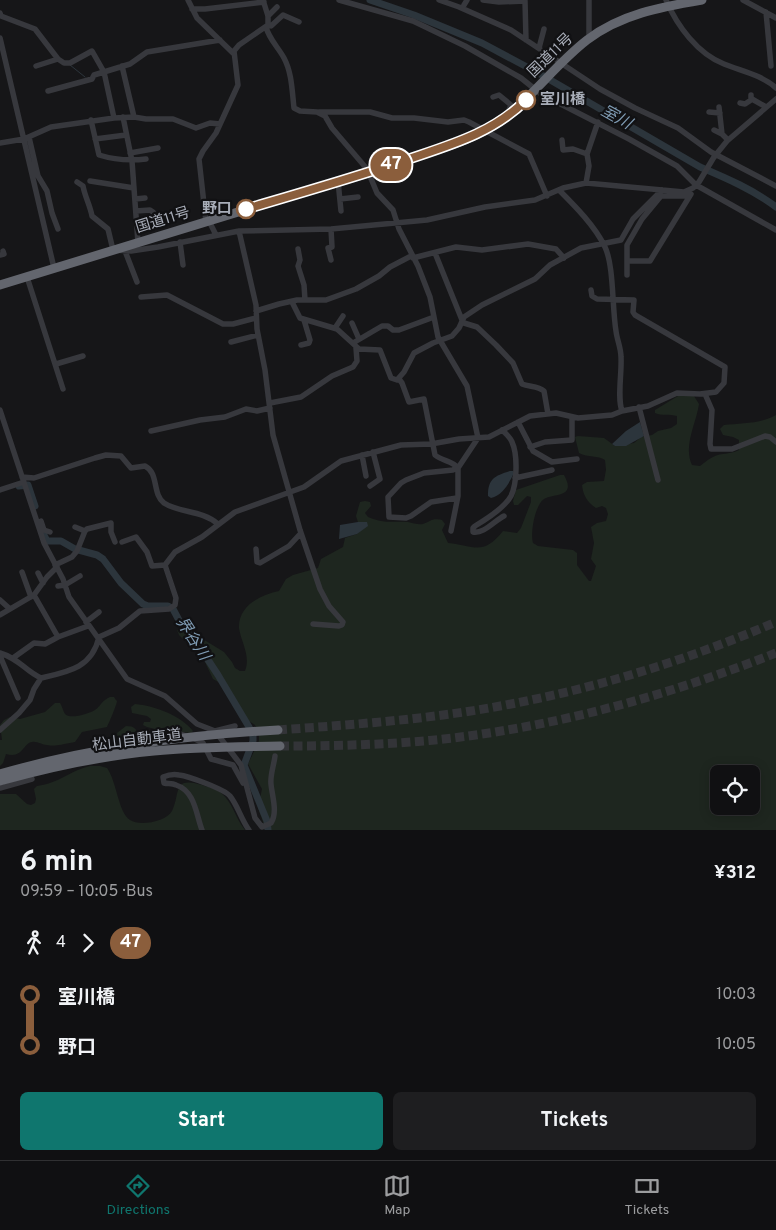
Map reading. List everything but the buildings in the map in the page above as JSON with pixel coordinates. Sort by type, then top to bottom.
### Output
[{"type":"highway","name":"国道11号","points":[[0,285],[369,172],[460,142],[484,131],[508,116],[562,63],[589,39],[604,29],[628,17],[668,3],[702,0]]},
{"type":"highway","name":"松山自動車道","points":[[0,774],[78,755],[179,739],[278,730]]},
{"type":"highway","name":"松山自動車道","points":[[0,781],[52,768],[155,751],[276,747]]},
{"type":"street","points":[[188,0],[197,18],[234,54]]},
{"type":"street","points":[[339,0],[398,16],[424,26],[511,72],[536,89],[677,166],[696,185],[776,230]]},
{"type":"street","points":[[439,0],[467,10],[526,38]]},
{"type":"street","points":[[451,0],[465,2],[526,38],[600,89],[634,108],[678,128],[715,155],[776,186]]},
{"type":"street","points":[[483,0],[499,2],[525,1],[526,38]]},
{"type":"street","points":[[589,0],[589,39]]},
{"type":"street","points":[[743,0],[776,18]]},
{"type":"street","points":[[192,9],[263,1],[268,16],[268,36],[283,57],[289,70],[292,81],[294,108],[300,111],[317,112],[370,112],[392,118],[414,118],[448,122],[464,120],[529,154],[547,196]]},
{"type":"street","points":[[668,3],[684,29],[704,54],[723,64],[767,81],[776,88]]},
{"type":"street","points":[[268,16],[277,7]]},
{"type":"street","points":[[766,12],[771,66]]},
{"type":"street","points":[[0,13],[1,16],[35,28],[58,59],[66,64],[92,51],[104,72],[114,118]]},
{"type":"street","points":[[216,235],[208,221],[199,159],[220,124],[238,85],[234,54],[239,45],[267,26],[271,26],[283,15],[299,22]]},
{"type":"street","points":[[539,48],[544,29]]},
{"type":"street","points":[[0,38],[26,138],[54,268]]},
{"type":"street","points":[[48,90],[92,79],[94,75],[130,64],[143,54],[151,51],[220,40]]},
{"type":"street","points":[[36,66],[58,59]]},
{"type":"street","points":[[122,66],[134,117]]},
{"type":"street","points":[[493,97],[498,95],[511,105],[508,116]]},
{"type":"street","points":[[740,104],[745,104],[751,97],[766,107]]},
{"type":"street","points":[[628,262],[650,262],[715,155],[728,140],[776,99]]},
{"type":"street","points":[[709,112],[719,110],[722,134]]},
{"type":"street","points":[[317,112],[325,116],[332,128],[369,172],[377,193],[390,205],[396,215],[397,223],[418,266],[430,297],[438,337],[467,386],[478,438],[458,468],[457,498],[451,532]]},
{"type":"street","points":[[0,143],[26,138],[51,127],[122,117],[172,119],[196,128],[210,123],[220,124]]},
{"type":"street","points":[[122,117],[132,161],[138,243]]},
{"type":"street","points":[[91,120],[99,156],[112,160],[132,161],[146,159]]},
{"type":"street","points":[[586,183],[589,166],[587,154],[598,122]]},
{"type":"street","points":[[714,130],[728,140]]},
{"type":"street","points":[[95,139],[126,135]]},
{"type":"street","points":[[26,138],[38,176],[48,190],[52,214],[58,229]]},
{"type":"street","points":[[562,140],[563,150],[574,149],[587,154]]},
{"type":"street","points":[[130,153],[158,148]]},
{"type":"street","points":[[90,181],[134,188]]},
{"type":"street","points":[[338,181],[341,211]]},
{"type":"street","points":[[76,182],[83,186],[86,198],[90,204],[92,216],[108,229],[113,250],[125,251],[239,232],[331,229],[427,220],[485,207],[536,200],[559,190],[586,183],[684,192],[696,185]]},
{"type":"street","points":[[559,190],[581,210],[603,244],[609,266],[621,357],[620,399],[622,411]]},
{"type":"street","points":[[399,379],[414,353],[452,336],[462,320],[482,305],[535,279],[550,265],[581,248],[621,240],[633,219],[662,190]]},
{"type":"street","points":[[627,275],[627,245],[642,219],[661,196],[689,196]]},
{"type":"street","points":[[340,199],[358,197]]},
{"type":"street","points":[[135,199],[145,198]]},
{"type":"street","points":[[136,211],[150,210],[153,212]]},
{"type":"street","points":[[331,229],[332,247],[328,248],[331,260]]},
{"type":"street","points":[[239,232],[256,304],[258,335],[273,435],[301,533],[320,589],[329,606],[343,622],[339,626],[313,624]]},
{"type":"street","points":[[180,242],[183,265]]},
{"type":"street","points":[[141,297],[167,295],[223,324],[233,324],[279,304],[305,300],[326,300],[356,289],[379,276],[390,267],[412,257],[456,247],[482,250],[532,244],[556,249],[564,258]]},
{"type":"street","points":[[298,249],[300,260],[298,266],[304,285],[305,300]]},
{"type":"street","points":[[125,251],[137,282]]},
{"type":"street","points":[[435,253],[464,323],[477,327],[496,344],[513,363],[522,384],[540,388],[544,391],[548,414]]},
{"type":"street","points":[[27,276],[63,389]]},
{"type":"street","points":[[75,527],[84,531],[111,523],[111,532],[118,542],[136,537],[148,552],[152,566],[165,565],[175,552],[202,537],[236,512],[310,483],[341,461],[401,445],[433,444],[459,438],[488,437],[526,417],[556,412],[578,418],[612,415],[648,406],[677,393],[705,394],[716,392],[720,389],[724,383],[725,367],[635,315],[633,312],[634,300],[597,299],[592,296],[591,290]]},
{"type":"street","points":[[151,431],[200,420],[225,417],[246,409],[257,411],[301,397],[332,376],[353,367],[357,360],[354,345],[348,338],[335,328],[304,320],[298,315],[292,302]]},
{"type":"street","points":[[335,328],[343,316]]},
{"type":"street","points":[[354,345],[359,339],[382,326],[399,330],[434,317]]},
{"type":"street","points":[[301,345],[309,343],[310,338],[304,320]]},
{"type":"street","points":[[352,323],[359,339]]},
{"type":"street","points":[[230,342],[258,335]]},
{"type":"street","points":[[354,345],[380,350],[391,378],[399,379]]},
{"type":"street","points":[[56,364],[83,356]]},
{"type":"street","points":[[399,379],[402,382],[409,402],[424,399],[436,455],[458,468]]},
{"type":"street","points":[[705,394],[712,410],[710,444],[712,449],[732,449],[765,436],[770,437],[776,442]]},
{"type":"street","points":[[640,408],[658,480]]},
{"type":"street","points":[[1,414],[24,482],[44,531]]},
{"type":"street","points":[[530,447],[545,442],[572,440],[572,417]]},
{"type":"street","points":[[518,422],[533,451],[552,462],[577,460]]},
{"type":"street","points":[[502,430],[510,439],[515,450],[515,478],[511,497],[494,513],[475,526],[473,532],[479,533],[483,531],[504,516]]},
{"type":"street","points":[[370,486],[380,479],[373,452]]},
{"type":"street","points":[[0,490],[95,458],[117,455],[124,458],[131,468],[141,466],[148,468],[153,476],[159,496],[166,504],[209,518],[218,524]]},
{"type":"street","points":[[362,455],[366,476]]},
{"type":"street","points":[[457,498],[431,502],[406,518],[389,517],[388,497],[401,483],[424,473],[458,468]]},
{"type":"street","points":[[515,478],[552,470]]},
{"type":"street","points":[[41,521],[47,551],[56,566],[61,586],[87,624],[99,637],[128,680],[165,696],[197,724],[215,731],[241,766],[255,818],[263,828],[271,824],[273,820],[274,797],[271,783],[275,756]]},
{"type":"street","points":[[0,615],[33,596],[56,566],[62,560],[69,559],[77,550],[84,531]]},
{"type":"street","points":[[256,549],[258,563],[289,546],[301,533]]},
{"type":"street","points":[[270,556],[273,563]]},
{"type":"street","points":[[99,637],[119,628],[140,611],[169,609],[175,605],[176,598],[165,565]]},
{"type":"street","points":[[22,572],[33,596],[58,637]]},
{"type":"street","points":[[38,574],[43,582]]},
{"type":"street","points":[[61,586],[80,576]]},
{"type":"street","points":[[0,600],[10,609]]},
{"type":"street","points":[[13,658],[34,643],[45,644],[87,624],[99,612]]},
{"type":"street","points":[[0,655],[13,658],[35,676],[41,678],[76,669],[93,653],[97,647],[99,637]]},
{"type":"street","points":[[0,655],[18,698]]},
{"type":"street","points":[[0,730],[30,700],[41,678]]},
{"type":"street","points":[[215,731],[235,726]]},
{"type":"street","points":[[158,732],[176,733],[200,740],[211,759],[233,765],[246,787]]},
{"type":"street","points":[[202,830],[191,797],[178,786],[164,783],[163,777],[172,774],[182,775],[226,791],[235,803],[249,830]]},
{"type":"street","points":[[0,788],[32,779]]},
{"type":"shaded area","points":[[678,396],[694,396],[699,404],[689,450],[692,465],[700,466],[716,455],[739,450],[739,440],[723,435],[720,429],[724,425],[757,422],[776,415],[776,830],[266,830],[258,808],[262,789],[248,764],[259,741],[255,725],[246,719],[227,687],[213,679],[204,660],[179,635],[177,630],[183,627],[224,652],[235,668],[245,671],[247,660],[239,628],[242,613],[246,607],[258,598],[279,591],[286,579],[293,575],[318,568],[321,559],[343,547],[345,538],[357,534],[367,522],[358,522],[356,516],[360,502],[370,502],[371,506],[365,513],[368,517],[379,521],[423,524],[434,520],[442,520],[445,524],[442,530],[448,543],[478,548],[490,544],[503,531],[517,533],[521,528],[531,502],[531,497],[527,496],[518,505],[514,505],[513,501],[516,490],[560,475],[564,475],[568,488],[563,493],[548,497],[541,502],[534,520],[533,543],[538,546],[573,550],[577,553],[577,565],[589,581],[591,581],[596,566],[591,559],[594,543],[591,527],[606,521],[608,514],[606,508],[602,506],[596,508],[588,501],[584,495],[582,485],[587,482],[604,481],[605,460],[579,453],[575,437],[604,438],[615,446],[634,443],[641,437],[652,435],[677,424],[677,416],[655,413],[655,410]]},
{"type":"shaded area","points":[[640,422],[644,436],[626,446],[615,446],[612,444],[626,431]]},
{"type":"shaded area","points":[[510,471],[514,473],[505,488],[491,498],[488,496],[489,486],[493,479]]},
{"type":"shaded area","points":[[367,522],[368,526],[357,534],[339,539],[340,525]]},
{"type":"shaded area","points":[[110,697],[114,697],[117,701],[107,727],[82,732],[75,742],[54,746],[34,742],[29,743],[19,753],[6,754],[0,766],[0,740],[2,740],[0,725],[4,720],[10,717],[20,719],[45,712],[55,703],[60,703],[65,714],[68,716],[80,715],[95,710]]},
{"type":"shaded area","points":[[135,704],[167,712],[188,725],[193,731],[191,733],[147,727],[143,725],[144,722],[150,722],[151,719],[147,716],[132,713],[131,707]]},
{"type":"shaded area","points":[[126,726],[133,727],[140,735],[149,733],[152,736],[150,739],[121,741],[118,739],[117,733]]},
{"type":"shaded area","points":[[90,766],[107,768],[126,816],[134,822],[146,823],[165,818],[172,811],[182,784],[192,783],[220,792],[228,800],[245,830],[0,830],[0,794],[16,794],[27,804],[31,805],[35,803],[34,789],[37,786],[52,782]]},
{"type":"waterway","name":"室川","points":[[370,0],[414,15],[482,43],[540,74],[700,167],[730,180],[776,207]]},
{"type":"waterway","points":[[70,65],[85,77]]},
{"type":"waterway","name":"界谷川","points":[[19,486],[28,485],[35,506]]},
{"type":"waterway","name":"界谷川","points":[[43,533],[47,541],[61,541],[75,549],[97,555],[103,559],[121,583],[143,604],[148,606],[168,606],[173,609],[181,624],[189,631],[218,675],[253,736],[244,765],[267,821],[268,830]]},
{"type":"tunnel","points":[[278,730],[410,719],[489,708],[563,693],[635,674],[706,650],[776,622]]},
{"type":"tunnel","points":[[280,746],[424,741],[514,729],[559,720],[647,697],[691,684],[776,653]]},
{"type":"bus line","name":"47","points":[[246,209],[460,142],[506,118],[526,100]]},
{"type":"place","name":"室川橋","points":[[526,100]]},
{"type":"place","name":"野口","points":[[246,209]]}]
